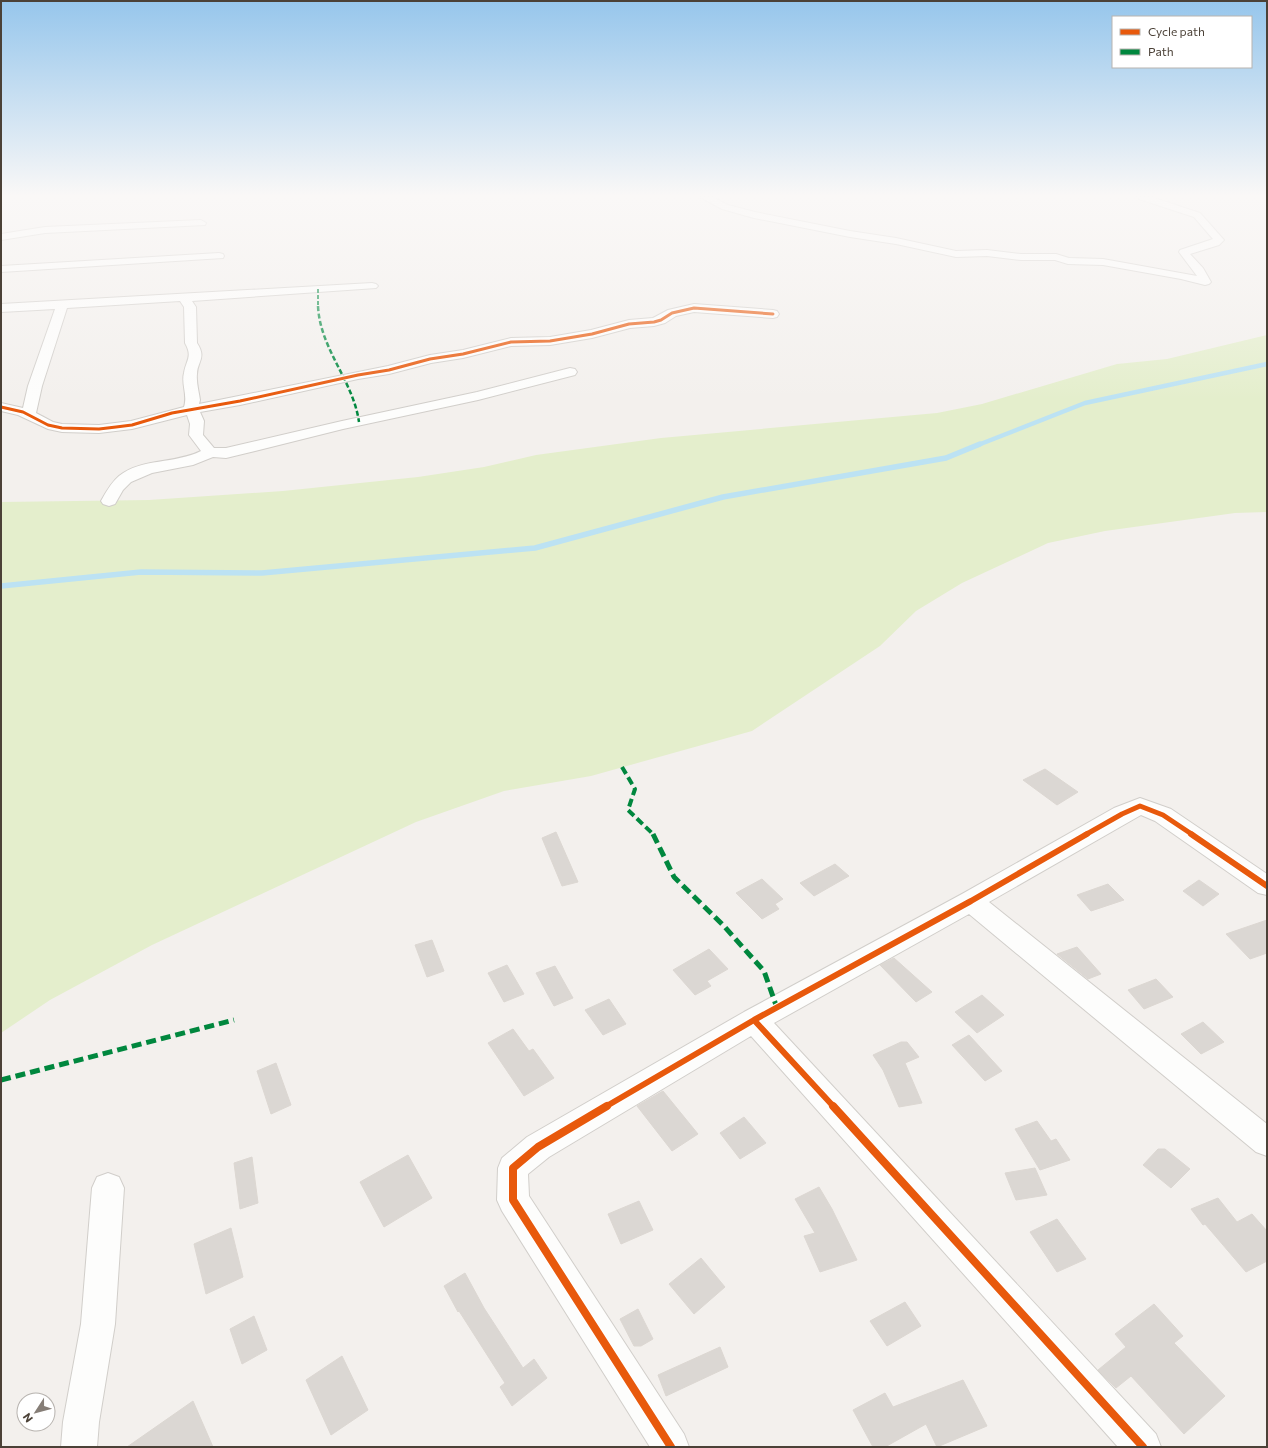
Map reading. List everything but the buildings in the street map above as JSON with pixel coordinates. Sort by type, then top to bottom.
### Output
[{"type":"street","points":[[1,269],[75,265]]},
{"type":"street","points":[[1119,265],[1182,276],[1205,282],[1199,270],[1194,265]]},
{"type":"street","points":[[1,308],[372,286]]},
{"type":"street","points":[[184,298],[190,307],[191,343],[194,348],[195,361],[190,373],[193,400],[190,409]]},
{"type":"street","points":[[28,415],[35,386],[62,305]]},
{"type":"street","points":[[1,407],[23,412],[48,425],[62,428],[99,429],[132,425],[190,409],[240,401],[358,375],[389,370],[430,359],[463,354],[511,342],[550,341],[592,334],[629,324],[654,322],[661,320],[672,313],[694,308],[773,314]]},
{"type":"street","points":[[109,501],[117,486],[133,475],[158,466],[175,465],[201,459],[210,452],[226,453],[255,447],[492,392],[570,372]]},
{"type":"street","points":[[190,409],[195,415],[198,426],[196,435],[210,452]]},
{"type":"street","points":[[671,1447],[513,1200],[513,1168],[538,1146],[754,1020],[971,901],[1122,814],[1140,806],[1163,815],[1267,886]]},
{"type":"street","points":[[971,901],[1267,1142]]},
{"type":"street","points":[[754,1020],[1143,1447]]},
{"type":"street","points":[[79,1447],[81,1422],[98,1324],[108,1188]]},
{"type":"green space","points":[[1267,335],[1267,512],[1235,513],[1105,531],[1048,543],[962,583],[916,611],[880,646],[752,731],[591,776],[504,791],[416,822],[152,945],[50,1000],[1,1033],[1,502],[149,500],[283,491],[418,477],[484,467],[536,455],[661,438],[937,413],[982,404],[1117,364],[1167,359]]},
{"type":"waterway","points":[[978,445],[1085,403],[1267,364]]},
{"type":"waterway","points":[[1,586],[141,572],[262,573],[535,548],[723,497],[946,458],[980,444]]},
{"type":"marked path","points":[[318,289],[321,330],[350,388],[359,422]]},
{"type":"marked path","points":[[622,767],[635,789],[628,810],[655,836],[674,877],[723,925],[764,971],[777,1008]]},
{"type":"marked path","points":[[1,1080],[234,1020]]},
{"type":"cycle path","points":[[1,407],[23,412],[48,425],[62,428],[99,429],[116,427],[132,425],[172,413],[240,401],[358,375],[389,370],[430,359],[463,354],[511,342],[550,341],[592,334],[629,324],[654,322],[661,320],[672,313],[694,308],[773,314]]},
{"type":"cycle path","points":[[671,1447],[513,1200],[513,1168],[538,1147],[754,1020],[971,901],[1122,814],[1140,806],[1163,815],[1267,886]]},
{"type":"cycle path","points":[[754,1020],[1143,1447]]}]
